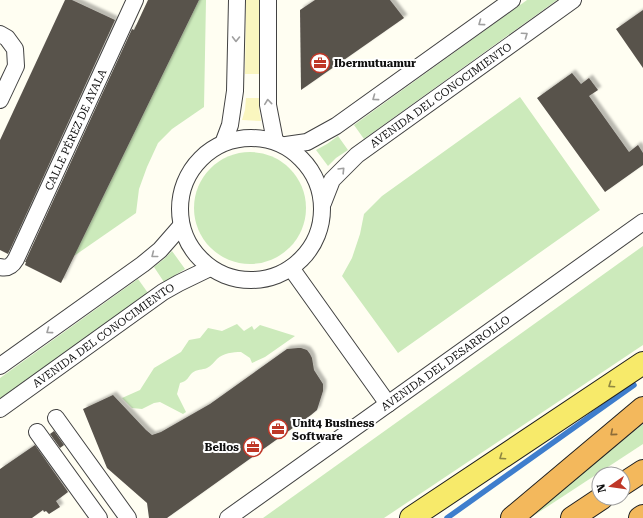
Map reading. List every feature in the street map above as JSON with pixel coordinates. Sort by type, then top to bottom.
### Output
[{"type":"highway","points":[[512,518],[643,408]]},
{"type":"highway","points":[[631,479],[643,471]]},
{"type":"highway","points":[[572,518],[591,505]]},
{"type":"main road","points":[[411,518],[643,363]]},
{"type":"street","name":"CALLE PÉREZ DE AYALA","points":[[0,267],[4,268],[12,266],[16,259],[135,0]]},
{"type":"street","points":[[224,141],[230,125],[236,91],[237,0]]},
{"type":"street","points":[[268,0],[268,104],[281,143],[300,155],[316,178],[323,203],[321,224],[308,252],[291,268],[275,277],[253,281],[229,278],[210,268],[192,250],[181,226],[179,201],[187,175],[201,156],[224,141],[249,136],[281,143],[307,142],[336,126],[512,0]]},
{"type":"street","name":"AVENIDA DEL CONOCIMIENTO","points":[[323,203],[332,180],[357,155],[573,0]]},
{"type":"street","points":[[0,34],[7,38],[15,49],[16,66],[0,100]]},
{"type":"street","name":"AVENIDA DEL DESARROLLO","points":[[228,518],[643,222]]},
{"type":"street","points":[[0,366],[143,264],[160,250],[181,226]]},
{"type":"street","name":"AVENIDA DEL CONOCIMIENTO","points":[[0,409],[163,292],[210,268]]},
{"type":"street","points":[[291,268],[388,404]]},
{"type":"street","points":[[56,418],[128,518]]},
{"type":"street","points":[[37,432],[99,518]]},
{"type":"green space","points":[[199,0],[206,0],[204,107],[172,129],[158,143],[139,189],[136,213],[74,256]]},
{"type":"green space","points":[[527,0],[557,0],[364,139],[354,125]]},
{"type":"green space","points":[[520,97],[600,210],[398,353],[342,276],[352,258],[360,234],[364,214],[382,196]]},
{"type":"green space","points":[[338,136],[348,150],[336,158],[328,166],[316,150]]},
{"type":"green space","points":[[250,152],[261,153],[271,157],[281,162],[289,169],[296,177],[301,187],[305,197],[305,219],[301,229],[296,239],[289,247],[281,254],[271,259],[261,263],[250,264],[239,263],[229,259],[219,254],[211,247],[204,239],[199,229],[195,219],[194,208],[195,197],[199,187],[204,177],[211,169],[219,162],[229,157],[239,153]]},
{"type":"green space","points":[[643,246],[643,345],[384,518],[263,518]]},
{"type":"green space","points":[[172,251],[185,269],[164,282],[154,267]]},
{"type":"green space","points":[[138,279],[148,293],[0,399],[0,378]]},
{"type":"green space","points":[[237,324],[244,331],[252,326],[254,330],[260,325],[295,336],[265,357],[252,363],[250,358],[241,352],[225,354],[219,357],[207,368],[192,373],[186,380],[180,383],[177,394],[186,412],[183,414],[160,402],[154,403],[142,409],[132,408],[122,398],[140,390],[154,368],[181,352],[189,340],[200,338],[208,328],[222,331]]},
{"type":"green space","points":[[643,424],[643,444],[609,466],[592,466]]},
{"type":"green space","points":[[591,467],[591,478],[528,518]]},
{"type":"sand","points":[[246,0],[260,0],[260,74],[245,74]]},
{"type":"sand","points":[[246,98],[259,98],[261,121],[242,120]]},
{"type":"building","points":[[65,0],[72,0],[115,20],[8,254],[0,250],[0,140]]},
{"type":"building","points":[[148,0],[199,0],[61,283],[25,265],[25,262],[132,29],[134,30]]},
{"type":"building","name":"Ibermutuamur","points":[[315,0],[390,0],[404,18],[301,90],[300,10]]},
{"type":"building","points":[[643,10],[643,68],[616,29]]},
{"type":"building","points":[[572,73],[581,84],[589,78],[598,90],[589,96],[629,152],[638,145],[643,153],[643,165],[605,192],[537,98]]},
{"type":"building","points":[[301,348],[307,350],[310,354],[314,370],[323,384],[323,391],[317,410],[167,518],[149,518],[147,503],[107,468],[83,409],[113,395],[152,435],[161,432],[210,404],[287,349]]},
{"type":"building","points":[[54,431],[64,445],[60,448],[50,434]]},
{"type":"building","points":[[35,445],[68,492],[56,501],[60,507],[49,514],[43,510],[32,518],[0,518],[0,469]]},
{"type":"waterway","points":[[447,518],[634,385]]},
{"type":"place","name":"Ibermutuamur","points":[[320,63]]},
{"type":"place","name":"Unit4 Business Software","points":[[278,429]]},
{"type":"place","name":"Belios","points":[[253,447]]}]
